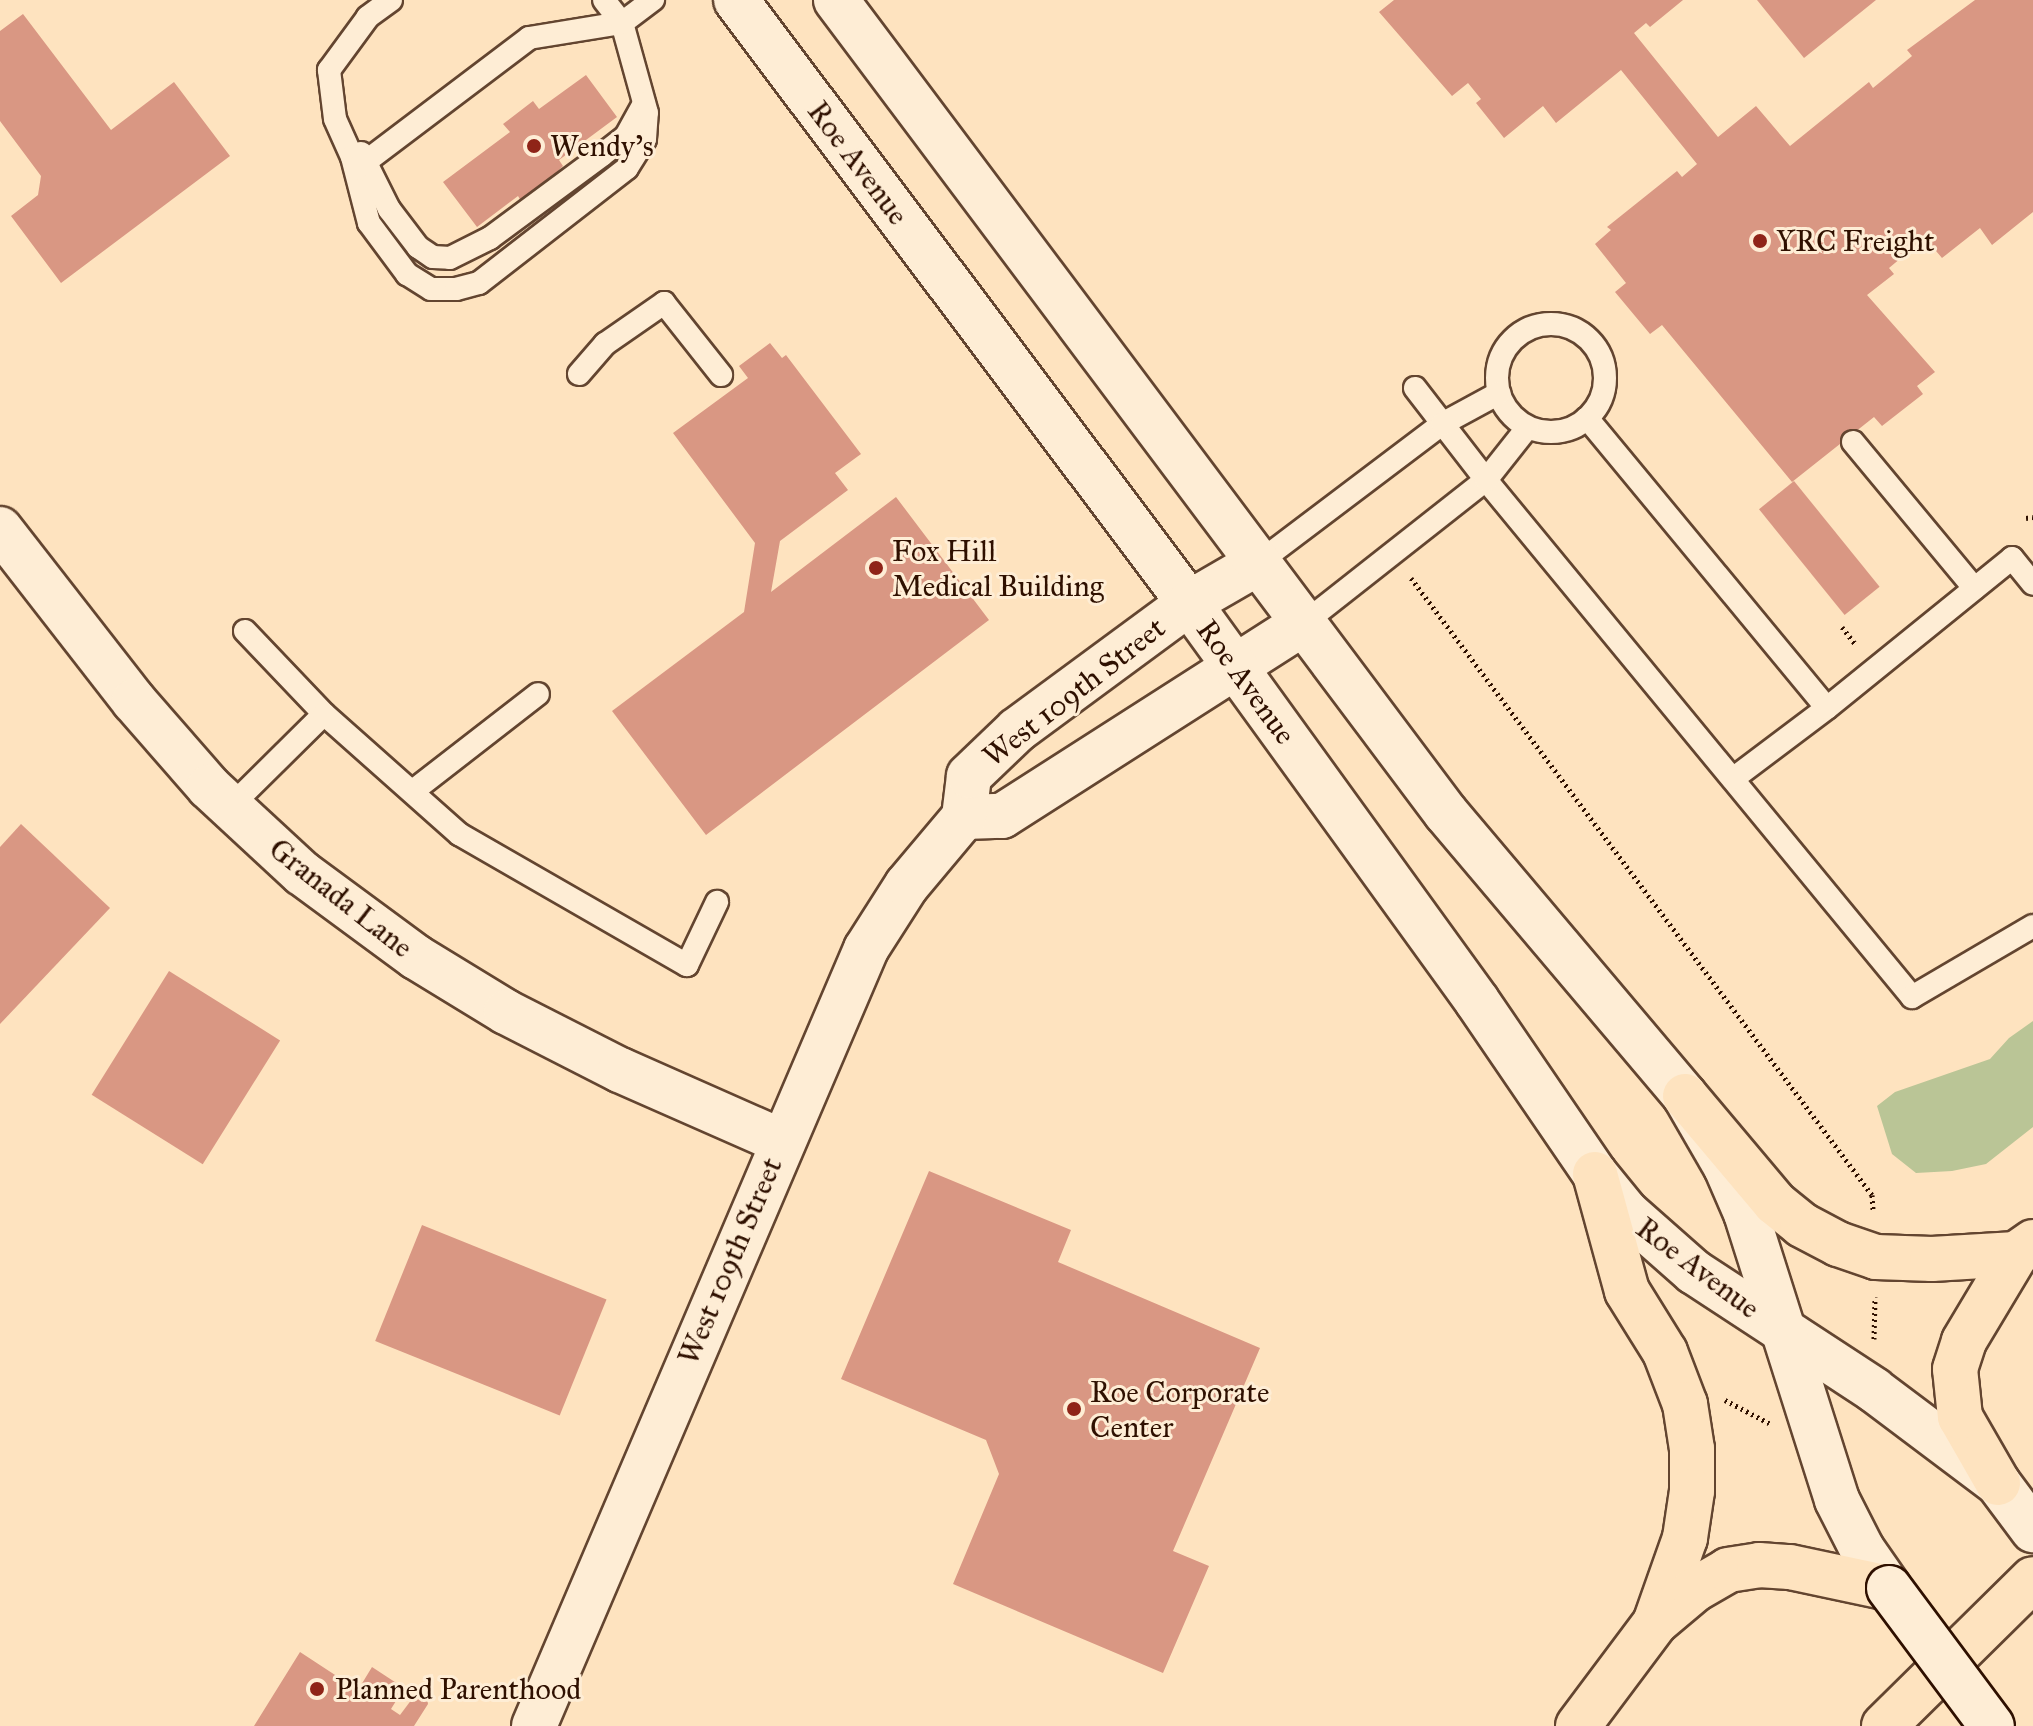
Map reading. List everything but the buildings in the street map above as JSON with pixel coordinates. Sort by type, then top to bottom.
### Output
[{"type":"highway","points":[[1685,1096],[1775,1203],[1802,1225],[1838,1244],[1876,1257],[1932,1259],[2025,1248]]},
{"type":"highway","points":[[1595,1174],[1627,1291],[1665,1352],[1685,1404],[1692,1449],[1692,1491],[1685,1538],[1655,1623]]},
{"type":"highway","points":[[1998,1483],[1960,1417],[1955,1369],[1964,1341],[2025,1248]]},
{"type":"highway","points":[[1578,1726],[1655,1623],[1694,1590],[1728,1570],[1759,1565],[1790,1567],[1889,1588]]},
{"type":"highway","points":[[1884,1726],[2033,1579]]},
{"type":"main road","name":"Roe Avenue","points":[[736,0],[1189,603],[1477,1001],[1595,1174],[1626,1212],[1694,1272],[1874,1390],[1998,1483],[2033,1530]]},
{"type":"main road","name":"Roe Avenue","points":[[836,0],[1446,813],[1685,1096],[1726,1167],[1746,1213],[1837,1500],[1862,1549],[1992,1726]]},
{"type":"main road","name":"Granada Lane","points":[[0,529],[134,701],[230,807],[302,873],[416,957],[564,1044],[781,1141]]},
{"type":"main road","name":"West 109th Street","points":[[534,1726],[781,1141],[866,949],[907,885],[964,817],[969,776],[1017,730],[1189,603],[1258,563]]},
{"type":"main road","name":"West 109th Street","points":[[964,817],[1002,816],[1304,623]]},
{"type":"lane","points":[[391,0],[368,17],[329,70],[330,93],[360,166],[418,247],[433,257],[450,258],[490,238],[626,136],[644,103]]},
{"type":"lane","points":[[360,166],[369,223],[407,274],[431,289],[456,289],[479,283],[627,168],[645,139],[644,103],[622,23],[604,0]]},
{"type":"lane","points":[[360,166],[529,38],[622,23],[653,0]]},
{"type":"lane","points":[[579,374],[605,344],[664,303],[721,375]]},
{"type":"lane","points":[[1548,324],[1566,326],[1582,334],[1595,347],[1603,363],[1605,381],[1601,399],[1587,418],[1562,431],[1527,428],[1513,417],[1499,393],[1497,368],[1515,338],[1530,328],[1548,324]]},
{"type":"lane","points":[[1415,388],[1486,480],[1912,997],[2033,926]]},
{"type":"lane","points":[[1258,563],[1442,424],[1499,393]]},
{"type":"lane","points":[[1587,418],[1827,708]]},
{"type":"lane","points":[[1304,623],[1486,480],[1527,428]]},
{"type":"lane","points":[[1853,442],[1974,588]]},
{"type":"lane","points":[[1734,778],[1827,708],[2012,558],[2033,584]]},
{"type":"lane","points":[[245,631],[324,714],[459,834],[687,965],[717,902]]},
{"type":"lane","points":[[413,791],[538,694]]},
{"type":"lane","points":[[230,807],[324,714]]},
{"type":"path","points":[[1405,571],[1872,1195],[1872,1208]]},
{"type":"path","points":[[1842,627],[1857,646]]},
{"type":"path","points":[[1874,1322],[1875,1289]]},
{"type":"path","points":[[1715,1399],[1733,1402],[1769,1423],[1780,1425]]},
{"type":"green space","points":[[2033,1021],[2033,1127],[1986,1164],[1952,1171],[1916,1173],[1892,1154],[1877,1106],[1895,1092],[1990,1059],[2009,1038]]},
{"type":"place","name":"Wendy's","points":[[534,146]]},
{"type":"place","name":"YRC Freight","points":[[1760,241]]},
{"type":"place","name":"Fox Hill Medical Building","points":[[876,568]]},
{"type":"place","name":"Roe Corporate Center","points":[[1074,1409]]},
{"type":"place","name":"Planned Parenthood","points":[[317,1689]]}]
